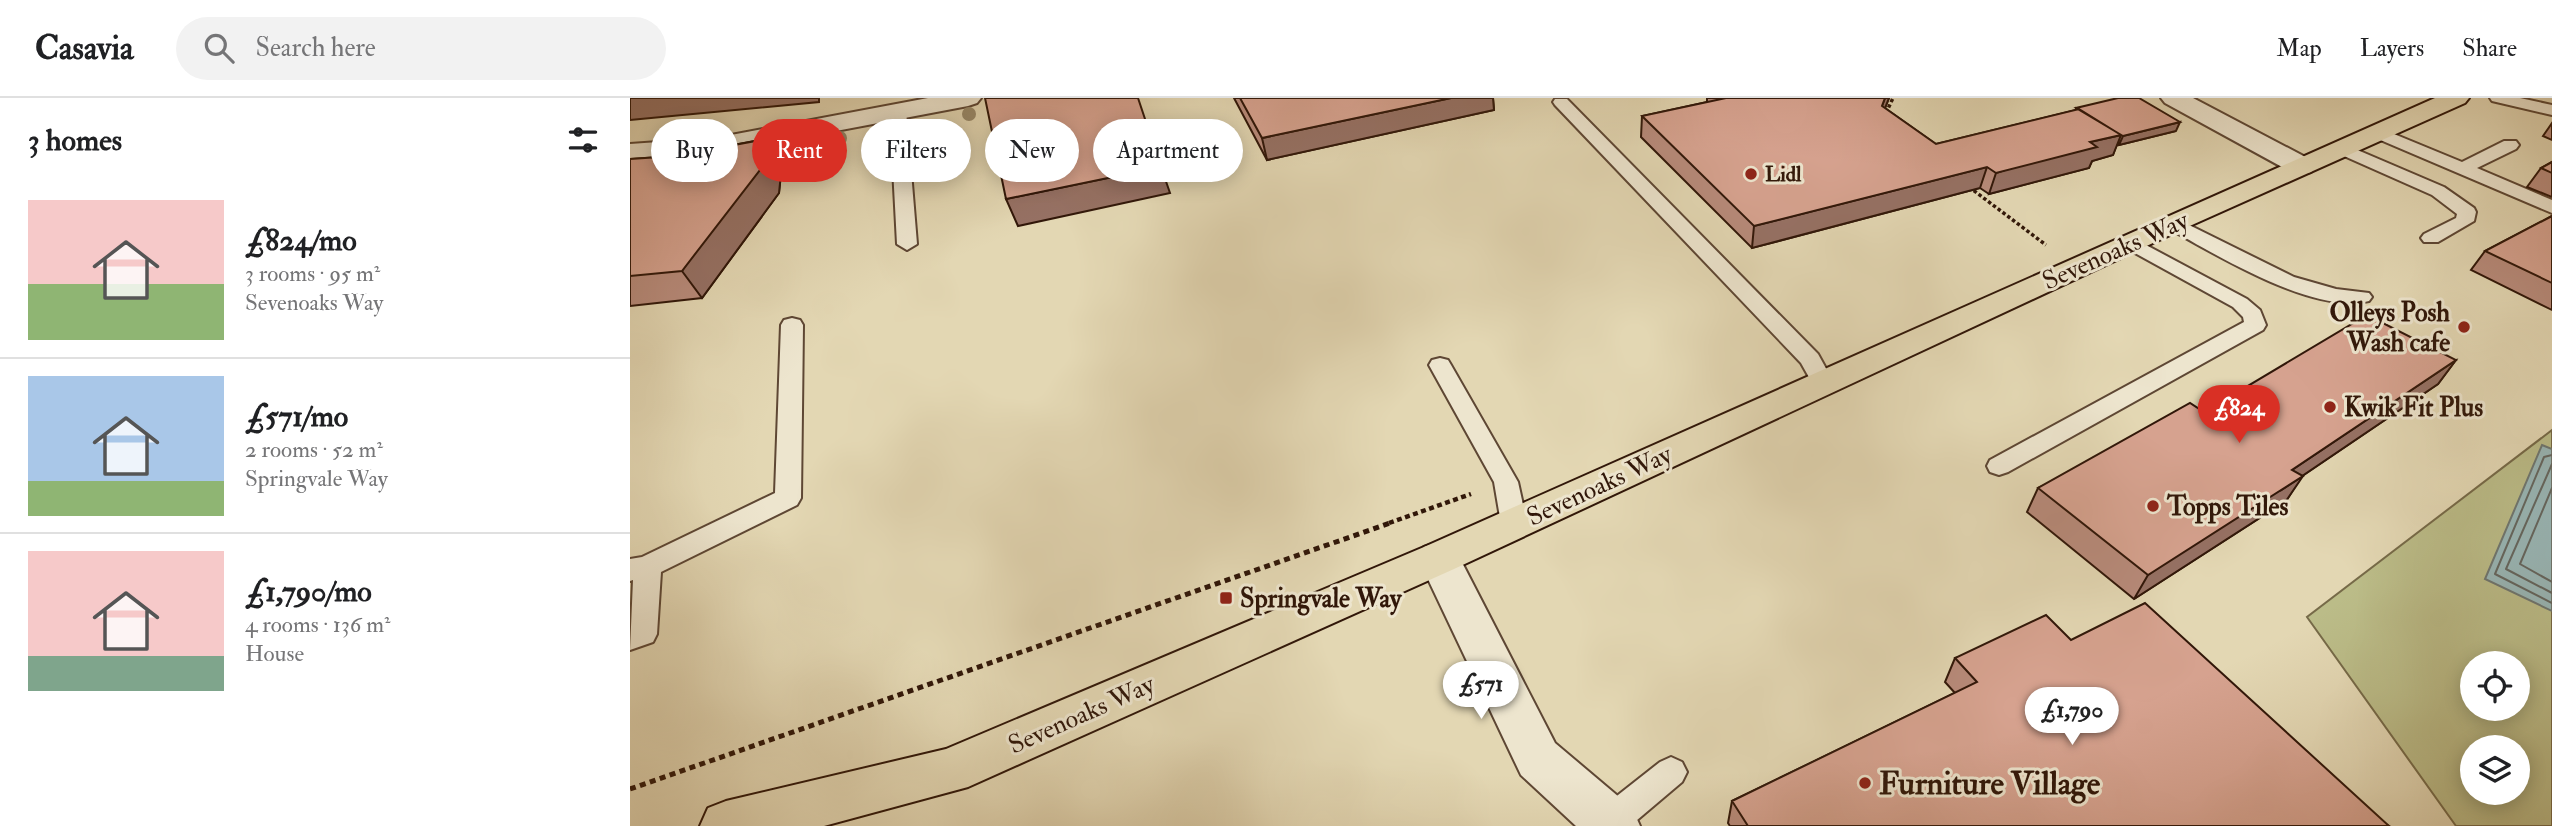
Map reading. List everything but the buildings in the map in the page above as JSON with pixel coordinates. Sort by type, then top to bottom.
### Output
[{"type":"main road","name":"Sevenoaks Way","points":[[726,826],[950,771],[1439,558],[2173,223],[2456,98]]},
{"type":"street","points":[[630,152],[715,146],[968,98]]},
{"type":"street","points":[[2174,98],[2301,166]]},
{"type":"street","points":[[1439,558],[1538,759],[1609,824]]},
{"type":"lane","points":[[2498,98],[2552,110]]},
{"type":"lane","points":[[1561,102],[1810,359],[1823,383]]},
{"type":"lane","points":[[898,111],[907,244]]},
{"type":"lane","points":[[2377,132],[2552,206]]},
{"type":"lane","points":[[2462,169],[2510,145]]},
{"type":"lane","points":[[2341,148],[2438,191],[2467,212],[2465,220],[2431,238]]},
{"type":"lane","points":[[2173,223],[2276,278],[2339,296],[2362,297]]},
{"type":"lane","points":[[1999,466],[2255,325],[2253,315],[2240,303],[2131,243]]},
{"type":"lane","points":[[630,638],[643,634],[639,568],[788,498],[792,325]]},
{"type":"lane","points":[[1440,365],[1506,482],[1514,523]]},
{"type":"lane","points":[[1609,824],[1671,772]]},
{"type":"path","points":[[1882,122],[1893,98]]},
{"type":"path","points":[[1959,179],[2056,253]]},
{"type":"green space","points":[[2552,430],[2552,826],[2456,826],[2307,617]]},
{"type":"water","points":[[2542,445],[2552,449],[2552,611],[2485,579]]},
{"type":"place","name":"Lidl","points":[[1751,174]]},
{"type":"place","name":"Olleys Posh Wash cafe","points":[[2464,327]]},
{"type":"place","name":"Kwik Fit Plus","points":[[2330,407]]},
{"type":"place","name":"Topps Tiles","points":[[2153,506]]},
{"type":"place","name":"Springvale Way","points":[[1226,598]]},
{"type":"place","name":"Furniture Village","points":[[1865,783]]}]
